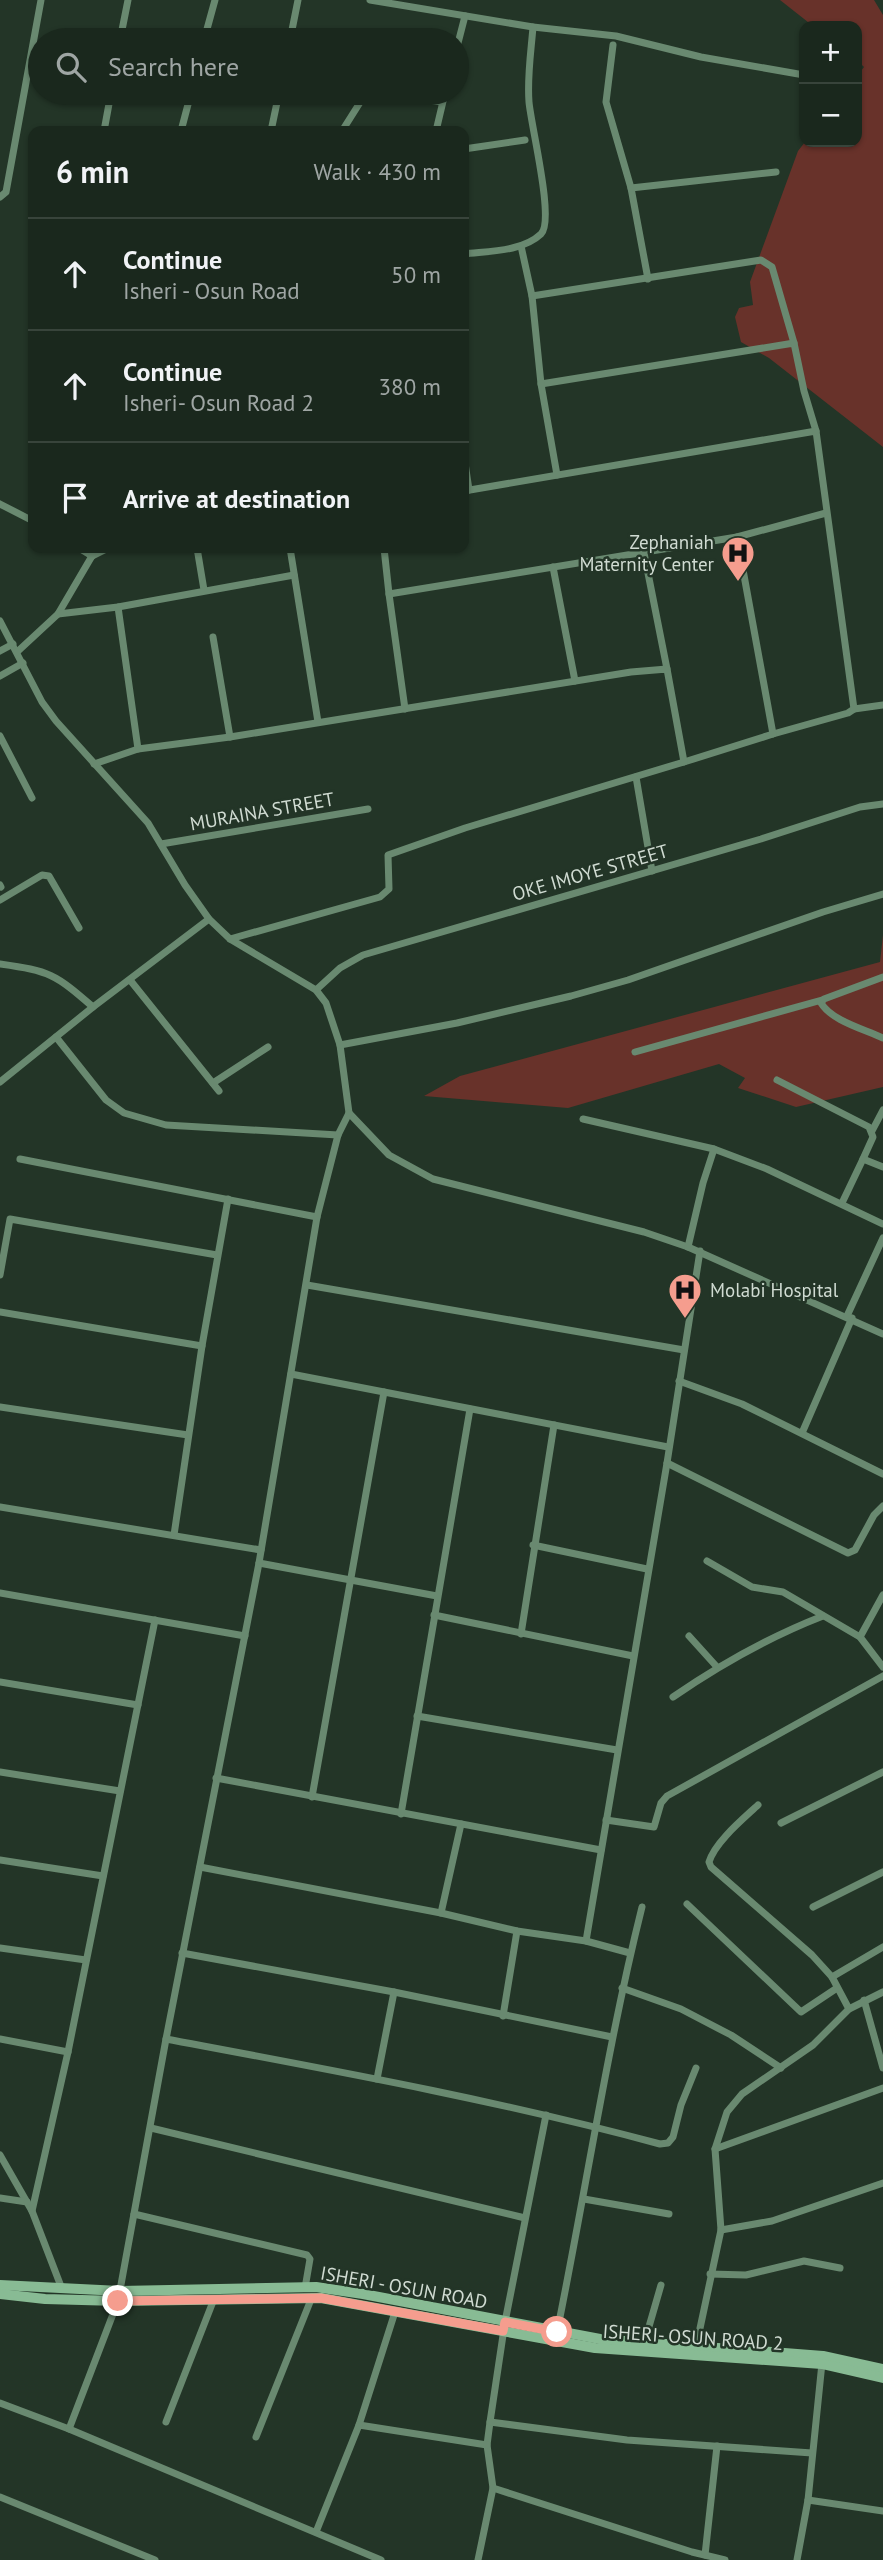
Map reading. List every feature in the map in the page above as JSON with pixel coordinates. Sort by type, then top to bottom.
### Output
[{"type":"main road","name":"ISHERI - OSUN ROAD","points":[[0,2285],[119,2296],[305,2287],[363,2294],[504,2327],[644,2344],[823,2360],[883,2369]]},
{"type":"main road","name":"ISHERI- OSUN ROAD 2","points":[[0,2294],[45,2299],[119,2296],[214,2299],[312,2297],[504,2327],[606,2350],[823,2360],[883,2378]]},
{"type":"street","points":[[36,28],[41,0]]},
{"type":"street","points":[[122,28],[128,0]]},
{"type":"street","points":[[207,28],[215,0]]},
{"type":"street","points":[[292,28],[298,0]]},
{"type":"street","points":[[370,0],[533,27],[616,36],[701,57],[799,74]]},
{"type":"street","points":[[462,28],[465,16]]},
{"type":"street","points":[[469,253],[521,246],[543,233],[546,226],[544,185],[529,102],[533,27]]},
{"type":"street","points":[[613,46],[606,102],[631,187],[648,279]]},
{"type":"street","points":[[0,197],[6,192],[28,71]]},
{"type":"street","points":[[105,126],[109,105]]},
{"type":"street","points":[[182,126],[188,105]]},
{"type":"street","points":[[272,126],[276,105]]},
{"type":"street","points":[[345,126],[359,105]]},
{"type":"street","points":[[437,126],[441,105]]},
{"type":"street","points":[[469,148],[524,140]]},
{"type":"street","points":[[631,187],[776,172]]},
{"type":"street","points":[[521,246],[532,296],[541,384],[556,475]]},
{"type":"street","points":[[532,296],[755,260],[767,262],[772,267],[816,431],[854,709]]},
{"type":"street","points":[[541,384],[794,343]]},
{"type":"street","points":[[469,490],[816,431]]},
{"type":"street","points":[[0,504],[28,518]]},
{"type":"street","points":[[388,594],[737,537],[826,513]]},
{"type":"street","points":[[737,537],[774,734]]},
{"type":"street","points":[[87,553],[92,556]]},
{"type":"street","points":[[0,651],[15,648],[58,614],[92,556],[98,553]]},
{"type":"street","points":[[198,553],[204,590]]},
{"type":"street","points":[[291,553],[318,723]]},
{"type":"street","points":[[384,553],[405,709]]},
{"type":"street","points":[[644,553],[684,762]]},
{"type":"street","points":[[553,567],[575,681]]},
{"type":"street","points":[[58,614],[118,607],[294,575]]},
{"type":"street","points":[[118,607],[138,749]]},
{"type":"street","points":[[0,621],[56,721],[148,823],[209,919],[230,939],[316,990],[326,1003],[340,1045],[349,1114],[338,1135],[317,1217],[259,1563],[182,1953],[119,2296],[69,2429]]},
{"type":"street","points":[[213,637],[230,737]]},
{"type":"street","points":[[0,676],[23,663]]},
{"type":"street","points":[[94,764],[138,749],[667,669]]},
{"type":"street","points":[[230,939],[380,897],[389,889],[388,855],[465,828],[854,709],[883,705]]},
{"type":"street","points":[[0,736],[32,798]]},
{"type":"street","points":[[636,777],[652,871]]},
{"type":"street","name":"OKE IMOYE STREET","points":[[316,990],[340,968],[363,955],[860,807],[883,804]]},
{"type":"street","name":"MURAINA STREET","points":[[161,844],[368,809]]},
{"type":"street","points":[[0,900],[42,875],[49,876],[79,928]]},
{"type":"street","points":[[340,1045],[457,1023],[571,996],[628,980],[823,912],[883,894]]},
{"type":"street","points":[[0,1083],[93,1007],[209,919]]},
{"type":"street","points":[[0,964],[49,973],[62,980],[93,1007]]},
{"type":"street","points":[[635,1052],[822,1000],[883,977]]},
{"type":"street","points":[[130,980],[219,1091]]},
{"type":"street","points":[[822,1000],[821,1005],[840,1019],[883,1038]]},
{"type":"street","points":[[56,1037],[106,1100],[124,1113],[166,1125],[338,1135]]},
{"type":"street","points":[[213,1083],[268,1047]]},
{"type":"street","points":[[777,1080],[873,1131]]},
{"type":"street","points":[[842,1203],[883,1110]]},
{"type":"street","points":[[349,1114],[389,1155],[433,1179],[645,1232],[700,1251],[883,1334]]},
{"type":"street","points":[[583,1119],[714,1149],[767,1169],[883,1224]]},
{"type":"street","points":[[688,1247],[714,1149]]},
{"type":"street","points":[[863,1159],[883,1167]]},
{"type":"street","points":[[20,1160],[317,1217]]},
{"type":"street","points":[[174,1535],[202,1346],[228,1199]]},
{"type":"street","points":[[0,1275],[10,1219],[217,1255]]},
{"type":"street","points":[[802,1433],[883,1238]]},
{"type":"street","points":[[586,1941],[700,1251]]},
{"type":"street","points":[[307,1285],[684,1350]]},
{"type":"street","points":[[0,1311],[202,1346]]},
{"type":"street","points":[[291,1374],[668,1447]]},
{"type":"street","points":[[679,1381],[743,1405],[883,1474]]},
{"type":"street","points":[[312,1797],[384,1392]]},
{"type":"street","points":[[0,1407],[188,1435]]},
{"type":"street","points":[[401,1814],[471,1409]]},
{"type":"street","points":[[521,1634],[554,1425]]},
{"type":"street","points":[[667,1463],[848,1553],[855,1550],[881,1511]]},
{"type":"street","points":[[0,1507],[261,1550]]},
{"type":"street","points":[[533,1545],[648,1569]]},
{"type":"street","points":[[707,1561],[752,1587],[783,1592],[860,1637],[883,1667]]},
{"type":"street","points":[[259,1563],[437,1596]]},
{"type":"street","points":[[0,1593],[245,1636]]},
{"type":"street","points":[[860,1637],[883,1595]]},
{"type":"street","points":[[434,1615],[633,1656]]},
{"type":"street","points":[[673,1697],[717,1667],[780,1633],[823,1616]]},
{"type":"street","points":[[32,2211],[68,2052],[155,1620]]},
{"type":"street","points":[[689,1636],[717,1667]]},
{"type":"street","points":[[606,1819],[654,1827],[661,1803],[667,1796],[883,1676]]},
{"type":"street","points":[[0,1682],[138,1705]]},
{"type":"street","points":[[418,1716],[617,1750]]},
{"type":"street","points":[[0,1772],[120,1791]]},
{"type":"street","points":[[781,1823],[883,1772]]},
{"type":"street","points":[[216,1778],[601,1850]]},
{"type":"street","points":[[758,1805],[732,1830],[711,1856],[711,1867],[812,1955],[832,1977],[849,2009]]},
{"type":"street","points":[[442,1913],[461,1824]]},
{"type":"street","points":[[0,1860],[103,1876]]},
{"type":"street","points":[[200,1867],[442,1913],[517,1931],[586,1941],[630,1953]]},
{"type":"street","points":[[813,1907],[883,1872]]},
{"type":"street","points":[[687,1904],[801,2012],[837,1988]]},
{"type":"street","points":[[557,2332],[584,2199],[612,2037],[642,1907]]},
{"type":"street","points":[[503,2016],[517,1931]]},
{"type":"street","points":[[832,1977],[883,1947]]},
{"type":"street","points":[[0,1948],[86,1960]]},
{"type":"street","points":[[182,1953],[394,1992],[612,2037]]},
{"type":"street","points":[[622,1988],[681,2009],[731,2035],[781,2068]]},
{"type":"street","points":[[377,2079],[394,1992]]},
{"type":"street","points":[[696,2347],[721,2230],[715,2149],[727,2112],[742,2094],[813,2045],[849,2009],[883,1992]]},
{"type":"street","points":[[864,2000],[883,2068]]},
{"type":"street","points":[[0,2039],[68,2052]]},
{"type":"street","points":[[166,2039],[377,2079],[546,2115],[660,2144],[668,2143],[673,2137],[681,2105],[696,2068]]},
{"type":"street","points":[[715,2149],[883,2088]]},
{"type":"street","points":[[478,2560],[494,2488],[487,2445],[504,2327],[546,2115]]},
{"type":"street","points":[[150,2128],[525,2218]]},
{"type":"street","points":[[0,2155],[32,2211],[63,2290]]},
{"type":"street","points":[[721,2230],[772,2221],[883,2183]]},
{"type":"street","points":[[0,2197],[27,2202]]},
{"type":"street","points":[[584,2199],[669,2214]]},
{"type":"street","points":[[134,2214],[307,2255],[310,2265],[305,2287]]},
{"type":"street","points":[[710,2274],[746,2275],[804,2261],[840,2268]]},
{"type":"street","points":[[644,2344],[661,2284]]},
{"type":"street","points":[[256,2437],[312,2297]]},
{"type":"street","points":[[166,2422],[214,2299]]},
{"type":"street","points":[[316,2532],[359,2425],[395,2312]]},
{"type":"street","points":[[797,2560],[808,2500],[823,2360]]},
{"type":"street","points":[[0,2403],[69,2429],[381,2560]]},
{"type":"street","points":[[490,2422],[627,2440],[812,2454]]},
{"type":"street","points":[[359,2425],[487,2445]]},
{"type":"street","points":[[705,2555],[717,2446]]},
{"type":"street","points":[[494,2488],[691,2556],[705,2555],[725,2560]]},
{"type":"street","points":[[0,2497],[155,2560]]},
{"type":"street","points":[[808,2500],[883,2511]]},
{"type":"shaded area","points":[[780,0],[874,0],[883,15],[883,447],[769,358],[741,342],[735,317],[739,308],[753,305],[750,282],[798,151],[801,147],[862,147],[862,21],[807,21]]},
{"type":"shaded area","points":[[883,935],[883,1087],[796,1107],[738,1088],[745,1078],[719,1064],[568,1108],[424,1096],[460,1076],[880,962]]},
{"type":"place","name":"Zephaniah Maternity Center","points":[[738,583]]},
{"type":"place","name":"Molabi Hospital","points":[[685,1320]]},
{"type":"route","points":[[118,2301],[321,2298],[503,2331],[505,2322],[557,2332]]}]
